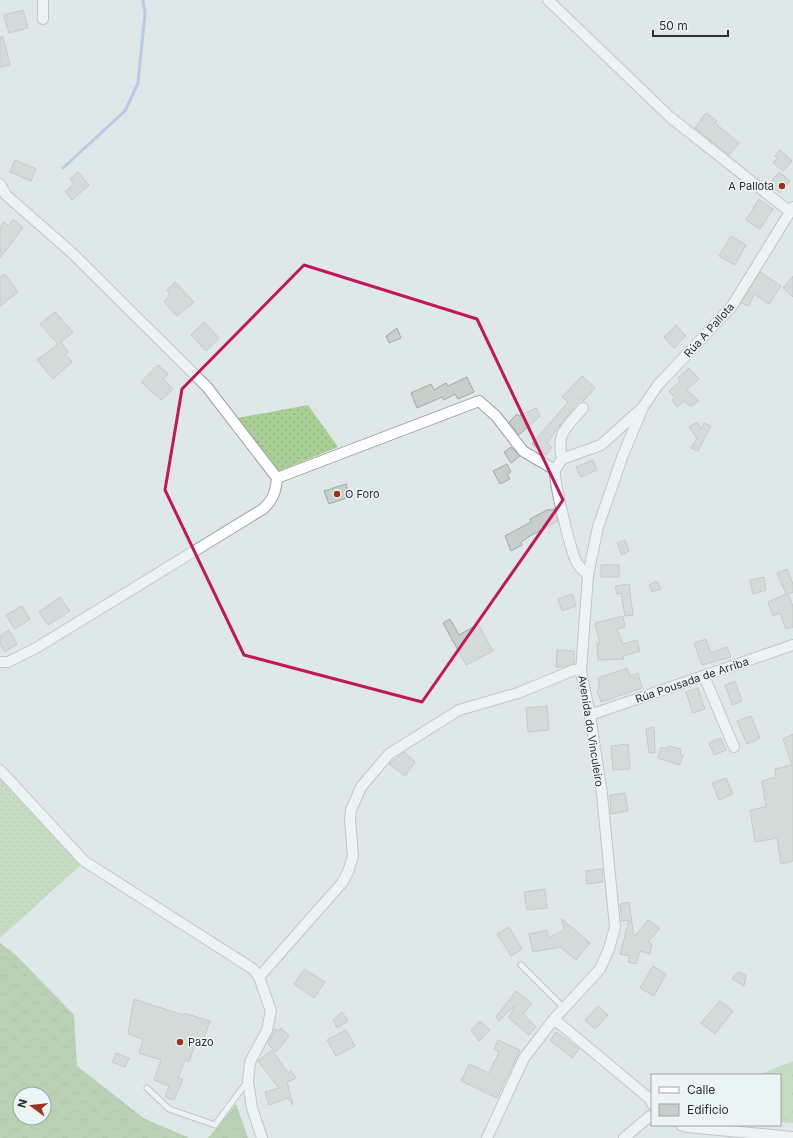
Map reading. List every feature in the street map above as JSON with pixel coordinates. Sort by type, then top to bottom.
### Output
[{"type":"street","points":[[42,0],[43,19]]},
{"type":"street","points":[[548,0],[670,117],[791,209]]},
{"type":"street","points":[[0,184],[6,195],[71,252],[206,387],[277,478],[277,487],[271,502],[263,509],[36,648],[8,662],[0,662]]},
{"type":"street","name":"Rúa A Pallota","points":[[643,407],[658,385],[732,306],[791,209]]},
{"type":"street","points":[[277,478],[479,401],[496,416],[523,451],[555,470]]},
{"type":"street","points":[[588,575],[580,567],[574,554],[558,494],[555,470],[562,459],[601,445],[643,407]]},
{"type":"street","name":"Avenida do Vinculeiro","points":[[487,1138],[524,1058],[554,1019],[600,969],[609,949],[615,927],[603,809],[590,714],[581,671],[588,575],[598,527],[623,455],[643,407]]},
{"type":"street","points":[[562,459],[560,440],[565,430],[583,408]]},
{"type":"street","name":"Rúa Pousada de Arriba","points":[[590,714],[793,646]]},
{"type":"street","points":[[259,977],[342,883],[348,872],[353,856],[350,819],[351,810],[361,787],[389,754],[459,710],[518,693],[574,670],[581,671]]},
{"type":"street","points":[[704,676],[734,747]]},
{"type":"street","points":[[0,770],[84,861],[252,968],[259,977],[271,1010],[267,1030],[250,1062],[248,1081],[252,1108],[262,1138]]},
{"type":"street","points":[[554,1019],[650,1099],[651,1102]]},
{"type":"street","points":[[624,1138],[651,1117],[649,1111],[651,1106]]},
{"type":"street","points":[[684,1126],[793,1137]]},
{"type":"lane","points":[[521,965],[564,1008]]},
{"type":"lane","points":[[147,1088],[169,1109],[215,1125],[248,1081]]},
{"type":"highlighted area","points":[[304,265],[477,319],[563,500],[422,702],[244,655],[165,490],[182,389]]},
{"type":"green space","points":[[308,405],[338,447],[279,471],[237,418]]},
{"type":"green space","points":[[0,774],[83,863],[0,938]]},
{"type":"green space","points":[[0,943],[16,955],[74,1015],[77,1066],[145,1119],[190,1138],[0,1138]]},
{"type":"green space","points":[[793,1061],[793,1123],[781,1122],[781,1074],[760,1074]]},
{"type":"green space","points":[[781,1082],[790,1083],[787,1114],[781,1113]]},
{"type":"green space","points":[[236,1104],[248,1138],[208,1138]]},
{"type":"building","points":[[23,10],[28,28],[9,33],[4,15]]},
{"type":"building","points":[[0,37],[3,37],[10,65],[0,67]]},
{"type":"building","points":[[706,113],[717,121],[715,123],[739,143],[729,155],[695,128]]},
{"type":"building","points":[[780,150],[792,161],[783,171],[773,163],[777,158],[775,156]]},
{"type":"building","points":[[15,160],[36,169],[31,181],[10,172]]},
{"type":"building","points":[[78,172],[89,185],[72,200],[65,192],[74,184],[70,179]]},
{"type":"building","points":[[779,172],[790,181],[780,193],[769,184]]},
{"type":"building","points":[[759,199],[773,209],[760,229],[746,220]]},
{"type":"building","points":[[13,219],[23,228],[0,258],[0,227],[4,222],[9,226]]},
{"type":"building","points":[[731,236],[746,245],[735,265],[719,256]]},
{"type":"building","points":[[760,272],[781,286],[769,304],[754,294],[749,306],[741,303]]},
{"type":"building","points":[[5,274],[18,292],[0,306],[0,277]]},
{"type":"building","points":[[793,276],[793,297],[783,288]]},
{"type":"building","points":[[175,282],[194,302],[177,316],[164,302],[170,294],[167,290]]},
{"type":"building","points":[[55,312],[73,332],[61,342],[68,352],[65,354],[72,362],[53,379],[37,360],[58,344],[40,324]]},
{"type":"building","points":[[204,322],[219,338],[206,351],[191,335]]},
{"type":"building","points":[[676,325],[686,336],[674,348],[664,337]]},
{"type":"building","points":[[397,328],[401,338],[389,343],[386,336]]},
{"type":"building","points":[[158,365],[168,374],[163,379],[173,389],[161,400],[141,382]]},
{"type":"building","points":[[689,368],[699,379],[687,390],[699,401],[691,407],[684,401],[677,407],[672,400],[675,398],[669,391],[680,381],[678,378]]},
{"type":"building","points":[[582,376],[595,388],[583,401],[581,399],[562,422],[547,443],[552,447],[546,455],[532,444],[568,402],[562,397]]},
{"type":"building","points":[[467,377],[474,392],[458,399],[455,394],[444,400],[442,397],[417,408],[411,393],[431,384],[434,390],[446,383],[448,386]]},
{"type":"building","points":[[536,408],[540,416],[519,435],[509,422],[517,414],[519,416]]},
{"type":"building","points":[[697,422],[701,429],[704,423],[711,426],[698,451],[691,448],[697,438],[689,427]]},
{"type":"building","points":[[511,447],[520,456],[511,463],[504,452]]},
{"type":"building","points":[[593,460],[597,470],[581,477],[576,467]]},
{"type":"building","points":[[507,464],[511,472],[507,474],[510,479],[500,484],[493,471]]},
{"type":"building","name":"O Foro","points":[[346,484],[350,497],[329,504],[324,491]]},
{"type":"building","points":[[555,509],[558,521],[530,536],[521,542],[522,545],[511,551],[505,536],[531,522],[530,519],[547,510]]},
{"type":"building","points":[[625,540],[629,551],[622,555],[617,543]]},
{"type":"building","points":[[601,565],[619,565],[619,577],[601,577]]},
{"type":"building","points":[[787,569],[793,584],[793,592],[788,594],[793,606],[793,627],[786,629],[780,613],[773,616],[768,602],[786,594],[777,573]]},
{"type":"building","points":[[764,577],[766,590],[753,594],[750,580]]},
{"type":"building","points":[[657,581],[661,589],[652,592],[649,585]]},
{"type":"building","points":[[629,584],[633,615],[625,616],[621,593],[617,594],[615,586]]},
{"type":"building","points":[[572,594],[576,606],[562,611],[558,599]]},
{"type":"building","points":[[60,597],[70,611],[48,625],[39,612]]},
{"type":"building","points":[[22,606],[30,619],[15,629],[6,615]]},
{"type":"building","points":[[623,616],[625,627],[617,629],[623,644],[637,640],[640,651],[623,656],[624,659],[598,660],[597,643],[600,643],[595,623]]},
{"type":"building","points":[[450,619],[459,635],[478,624],[493,651],[466,665],[443,623]]},
{"type":"building","points":[[9,630],[17,644],[5,652],[0,644],[0,636]]},
{"type":"building","points":[[706,639],[711,653],[727,647],[731,657],[702,665],[694,643]]},
{"type":"building","points":[[557,650],[574,651],[574,664],[564,667],[556,667]]},
{"type":"building","points":[[627,668],[630,676],[638,673],[642,688],[601,702],[597,690],[599,689],[598,684],[600,684],[598,678]]},
{"type":"building","points":[[735,681],[742,701],[732,705],[725,685]]},
{"type":"building","points":[[698,688],[705,709],[693,713],[686,692]]},
{"type":"building","points":[[547,706],[549,730],[528,732],[526,708]]},
{"type":"building","points":[[751,716],[760,738],[747,744],[737,721]]},
{"type":"building","points":[[654,727],[655,753],[649,753],[646,729]]},
{"type":"building","points":[[793,734],[793,861],[781,864],[777,838],[755,842],[750,810],[766,807],[762,781],[776,777],[775,769],[792,765],[783,739]]},
{"type":"building","points":[[721,738],[726,750],[714,755],[709,743]]},
{"type":"building","points":[[628,744],[630,769],[613,770],[611,746]]},
{"type":"building","points":[[668,746],[681,749],[680,754],[683,755],[680,765],[658,758],[661,747],[667,749]]},
{"type":"building","points":[[404,752],[415,762],[405,776],[389,764]]},
{"type":"building","points":[[726,778],[733,794],[719,800],[712,783]]},
{"type":"building","points":[[625,793],[628,811],[611,814],[610,795]]},
{"type":"building","points":[[602,869],[603,882],[587,884],[586,871]]},
{"type":"building","points":[[545,889],[547,908],[527,910],[524,892]]},
{"type":"building","points":[[629,902],[634,937],[648,920],[660,928],[648,942],[652,944],[650,954],[640,951],[636,964],[628,962],[630,956],[620,954],[629,920],[622,921],[620,904]]},
{"type":"building","points":[[562,919],[590,943],[576,960],[560,947],[533,952],[529,934],[547,930],[548,938],[564,930]]},
{"type":"building","points":[[509,927],[522,949],[511,956],[497,934]]},
{"type":"building","points":[[653,966],[666,974],[654,996],[640,988]]},
{"type":"building","points":[[304,969],[325,982],[314,998],[294,984]]},
{"type":"building","points":[[738,972],[746,975],[744,986],[732,979]]},
{"type":"building","points":[[516,991],[532,1004],[523,1014],[536,1027],[529,1035],[509,1018],[515,1005],[499,1021],[496,1017]]},
{"type":"building","points":[[134,999],[183,1015],[184,1013],[210,1021],[203,1041],[197,1039],[189,1062],[185,1060],[178,1078],[183,1079],[174,1100],[165,1097],[169,1086],[154,1080],[161,1060],[139,1053],[143,1039],[128,1034]]},
{"type":"building","points":[[720,1001],[733,1011],[715,1034],[701,1023]]},
{"type":"building","points":[[598,1006],[608,1015],[595,1029],[585,1020]]},
{"type":"building","points":[[342,1012],[348,1021],[337,1028],[333,1020]]},
{"type":"building","points":[[480,1021],[490,1030],[479,1041],[471,1030]]},
{"type":"building","points":[[281,1028],[289,1036],[276,1052],[268,1044],[275,1029],[278,1031]]},
{"type":"building","points":[[346,1030],[355,1046],[336,1056],[327,1040]]},
{"type":"building","points":[[556,1032],[579,1049],[572,1058],[550,1040]]},
{"type":"building","points":[[498,1040],[520,1050],[497,1098],[461,1081],[469,1064],[489,1073],[499,1052],[494,1049]]},
{"type":"building","points":[[272,1050],[288,1073],[291,1071],[296,1078],[287,1082],[293,1105],[288,1098],[269,1105],[265,1092],[279,1088],[258,1061]]},
{"type":"building","points":[[116,1053],[129,1058],[125,1067],[112,1062]]},
{"type":"waterway","points":[[63,168],[125,111],[138,83],[145,13],[143,0]]},
{"type":"place","name":"A Pallota","points":[[782,186]]},
{"type":"place","name":"O Foro","points":[[337,494]]},
{"type":"place","name":"Pazo","points":[[180,1042]]}]
